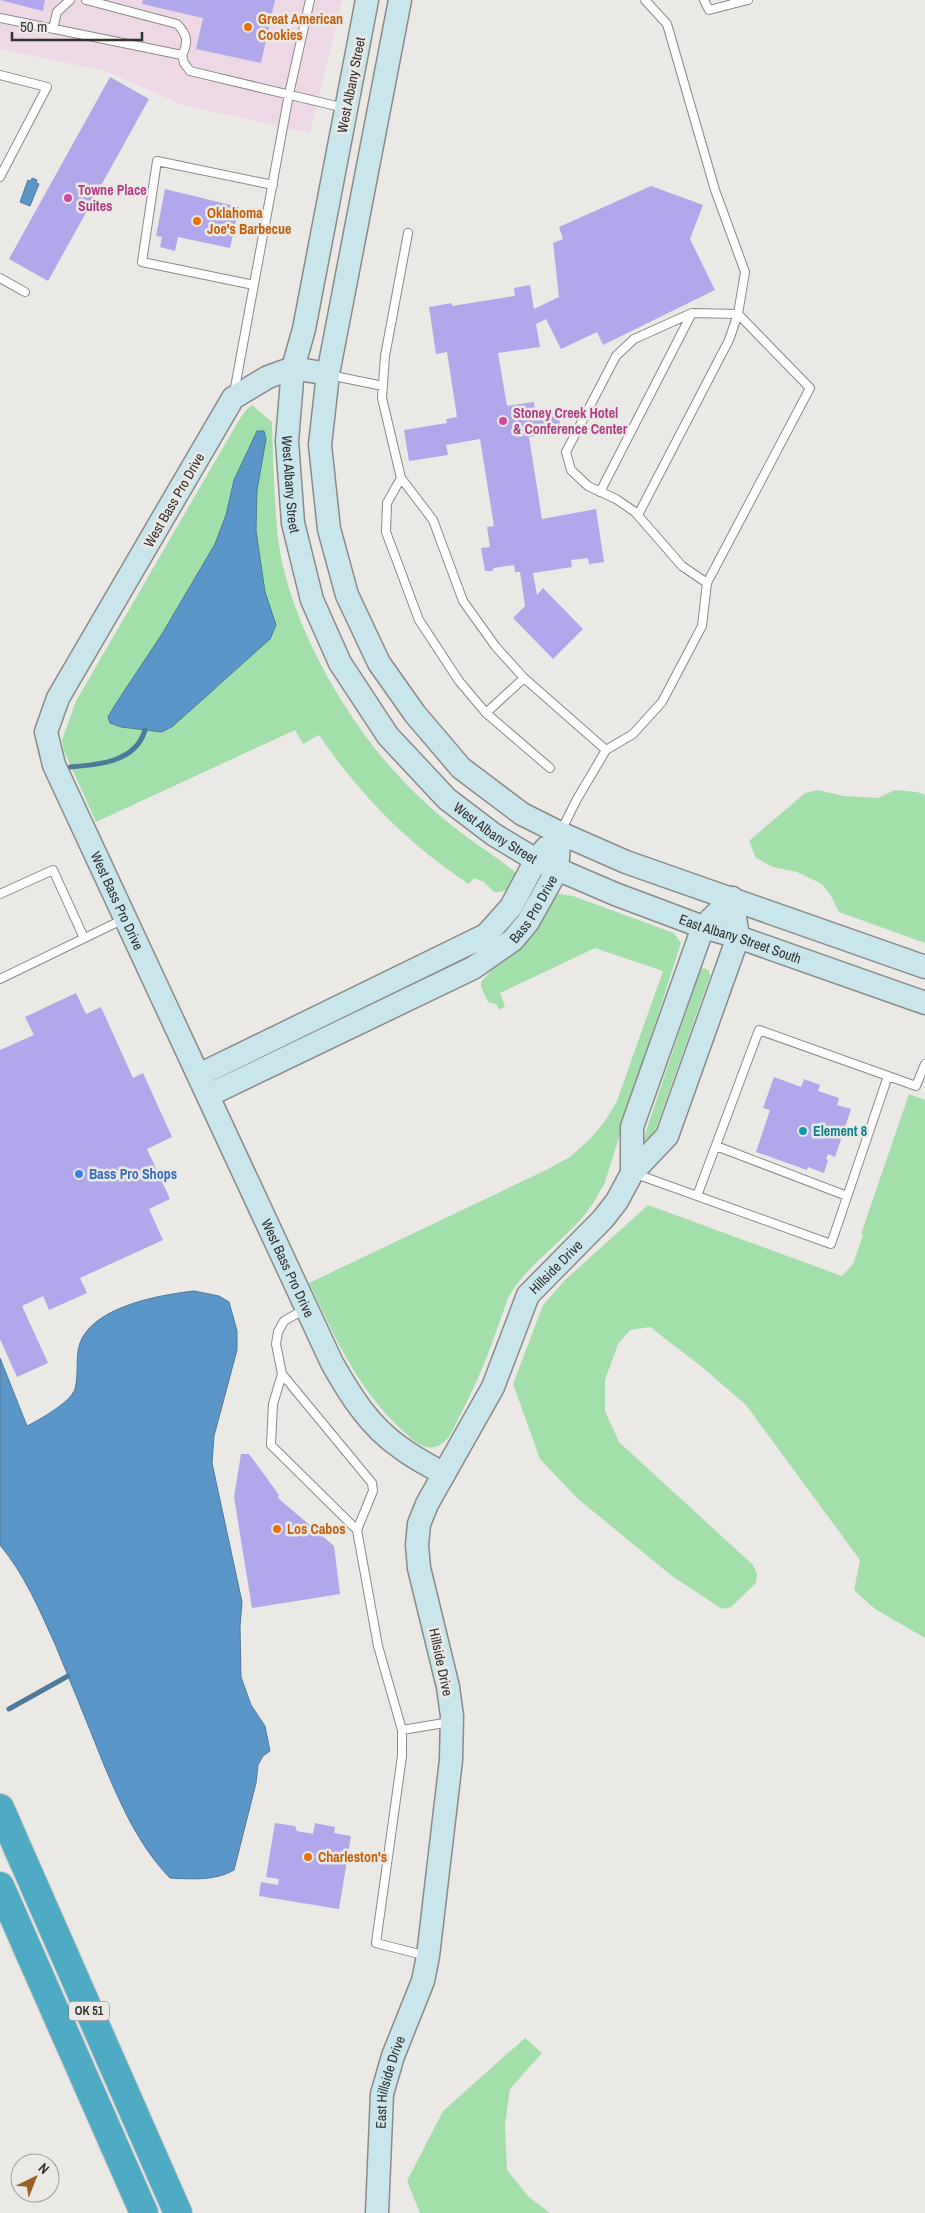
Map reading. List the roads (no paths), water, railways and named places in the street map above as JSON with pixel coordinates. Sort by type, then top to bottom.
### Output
[{"type":"highway","name":"OK 51","points":[[0,1808],[178,2213]]},
{"type":"highway","name":"OK 51","points":[[0,1886],[144,2213]]},
{"type":"street","name":"West Albany Street","points":[[367,0],[304,329],[293,368],[287,441],[292,523],[312,600],[340,663],[388,736],[448,799],[493,834],[536,860],[557,870]]},
{"type":"street","points":[[400,0],[328,374],[320,445],[329,529],[347,596],[379,663],[415,714],[462,768],[522,814],[626,862],[925,967]]},
{"type":"street","name":"West Bass Pro Drive","points":[[328,374],[293,368],[268,377],[233,398],[58,698],[46,732],[54,765],[332,1363],[352,1398],[375,1424],[400,1448],[444,1474]]},
{"type":"street","name":"Bass Pro Drive","points":[[204,1085],[486,935],[511,907],[536,860],[560,833]]},
{"type":"street","name":"Bass Pro Drive","points":[[204,1085],[473,968],[514,940],[528,922],[557,870],[560,833]]},
{"type":"street","name":"East Albany Street South","points":[[557,870],[703,927],[738,937],[925,1003]]},
{"type":"street","points":[[632,1173],[667,1136],[738,937],[732,898]]},
{"type":"street","name":"Hillside Drive","points":[[428,1956],[451,1760],[452,1722],[448,1687],[437,1637],[423,1590],[417,1545],[419,1524],[444,1474],[493,1387],[528,1295],[603,1219],[617,1201],[632,1173],[632,1128],[703,927],[732,898]]},
{"type":"street","name":"East Hillside Drive","points":[[377,2213],[382,2094],[393,2056],[423,1981],[428,1956]]},
{"type":"lane","points":[[52,29],[57,12],[70,0]]},
{"type":"lane","points":[[86,0],[177,24],[187,40],[182,55],[184,63],[190,71],[346,108]]},
{"type":"lane","points":[[233,398],[290,94],[310,0]]},
{"type":"lane","points":[[704,0],[709,10],[748,0]]},
{"type":"lane","points":[[638,515],[729,340],[738,314],[745,272],[715,190],[667,24],[648,1]]},
{"type":"lane","points":[[0,18],[182,55]]},
{"type":"lane","points":[[0,75],[47,87],[0,177]]},
{"type":"lane","points":[[254,285],[142,262],[156,161],[273,185]]},
{"type":"lane","points":[[408,233],[385,356],[382,398],[401,478],[433,520],[463,600],[496,647],[524,678],[606,750]]},
{"type":"lane","points":[[0,278],[25,292]]},
{"type":"lane","points":[[600,492],[692,313]]},
{"type":"lane","points":[[560,833],[577,799],[606,750],[633,734],[662,702],[702,626],[707,583],[810,388],[738,314],[692,313],[634,339],[616,356],[566,452],[571,470],[588,486],[616,499],[638,515],[682,566],[707,583]]},
{"type":"lane","points":[[328,374],[383,386]]},
{"type":"lane","points":[[401,478],[387,503],[386,532],[419,620],[458,681],[486,713],[550,768]]},
{"type":"lane","points":[[486,713],[524,678]]},
{"type":"lane","points":[[0,894],[53,870],[84,938]]},
{"type":"lane","points":[[0,979],[126,918]]},
{"type":"lane","points":[[697,1196],[759,1030],[916,1086],[925,1064]]},
{"type":"lane","points":[[632,1173],[831,1244],[888,1076]]},
{"type":"lane","points":[[716,1146],[847,1196]]},
{"type":"lane","points":[[307,1308],[284,1321],[278,1332],[277,1349],[282,1374],[273,1404],[271,1445],[357,1530]]},
{"type":"lane","points":[[282,1374],[372,1482],[373,1491],[357,1530],[378,1646],[402,1730],[402,1756],[376,1943],[428,1956]]},
{"type":"lane","points":[[402,1730],[452,1722]]},
{"type":"water","points":[[32,178],[37,180],[36,183],[39,184],[30,206],[20,202],[28,180],[31,181]]},
{"type":"water","points":[[257,431],[264,431],[266,439],[257,490],[256,531],[265,592],[276,625],[270,639],[173,726],[162,732],[121,727],[110,723],[108,717],[115,705],[162,634],[215,544],[226,515],[234,480]]},
{"type":"water","points":[[194,1291],[219,1296],[229,1302],[237,1331],[237,1350],[214,1436],[212,1463],[242,1602],[240,1626],[241,1677],[251,1705],[265,1726],[270,1751],[263,1756],[258,1765],[256,1783],[234,1870],[211,1878],[195,1879],[170,1878],[139,1838],[116,1792],[37,1605],[17,1568],[0,1545],[0,1358],[27,1426],[54,1410],[72,1394],[76,1383],[80,1343],[88,1330],[99,1320],[113,1311],[147,1299]]},
{"type":"waterway","points":[[70,767],[115,760],[133,749],[140,741],[145,730]]},
{"type":"waterway","points":[[9,1709],[68,1676]]},
{"type":"place","name":"Great American Cookies","points":[[248,27]]},
{"type":"place","name":"Towne Place Suites","points":[[68,198]]},
{"type":"place","name":"Oklahoma Joe's Barbecue","points":[[197,221]]},
{"type":"place","name":"Stoney Creek Hotel & Conference Center","points":[[503,421]]},
{"type":"place","name":"Element 8","points":[[803,1131]]},
{"type":"place","name":"Bass Pro Shops","points":[[79,1174]]},
{"type":"place","name":"Los Cabos","points":[[277,1529]]},
{"type":"place","name":"Charleston's","points":[[308,1857]]}]
